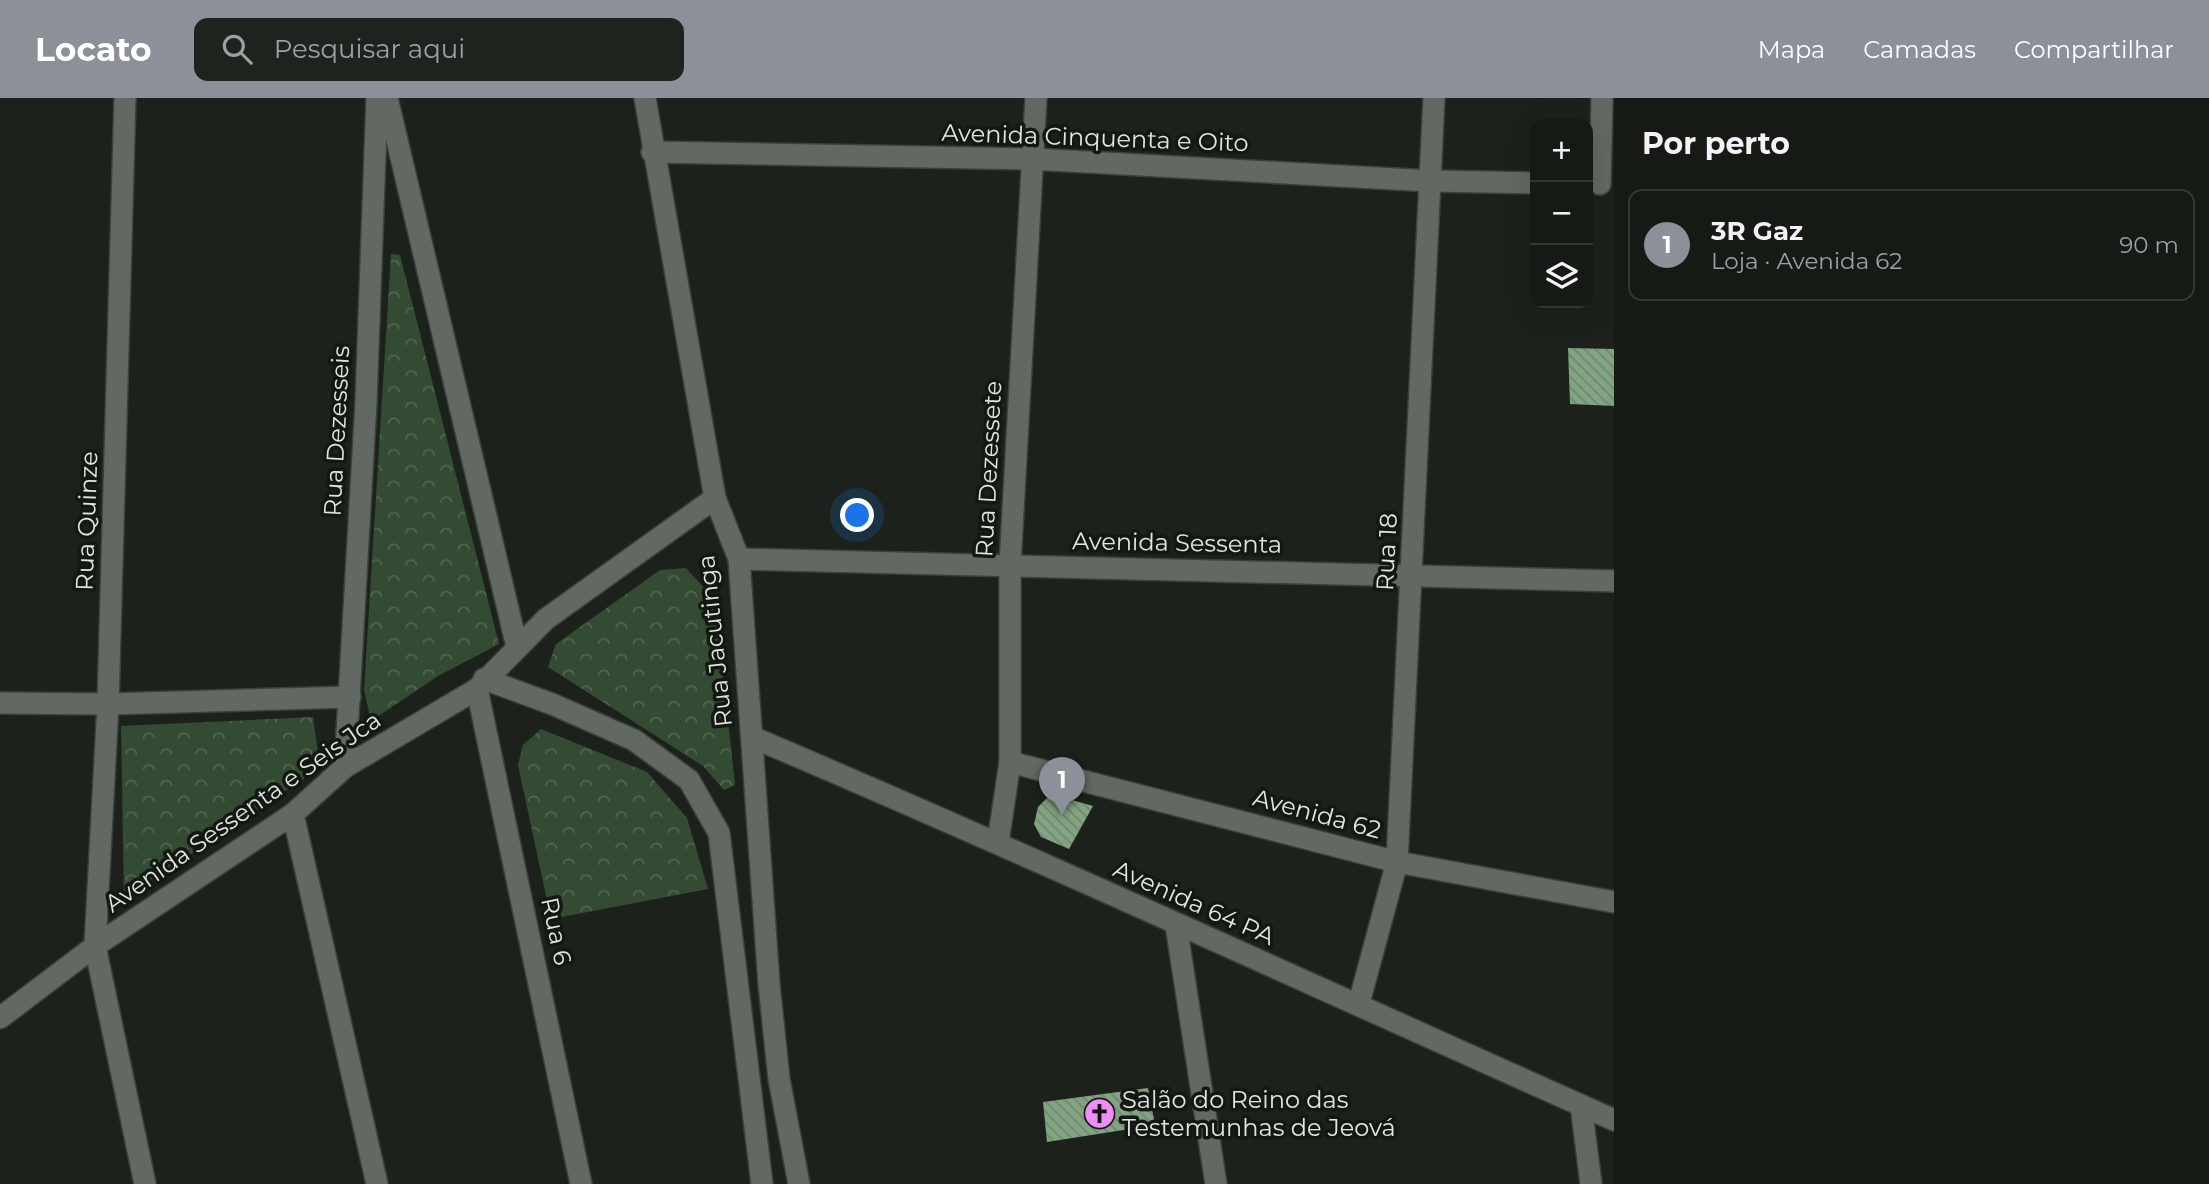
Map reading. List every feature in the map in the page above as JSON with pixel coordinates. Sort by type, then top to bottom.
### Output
[{"type":"street","name":"Rua Quinze","points":[[125,98],[108,704],[95,946],[145,1184]]},
{"type":"street","name":"Rua Dezesseis","points":[[345,767],[377,98]]},
{"type":"street","points":[[387,98],[517,647]]},
{"type":"street","name":"Rua Jacutinga","points":[[645,98],[652,152],[715,498],[739,559],[779,1079],[799,1184]]},
{"type":"street","name":"Rua Dezessete","points":[[998,842],[1010,762],[1010,565],[1035,98]]},
{"type":"street","name":"Rua 18","points":[[1359,1003],[1397,862],[1434,98]]},
{"type":"street","points":[[1601,185],[1602,98]]},
{"type":"street","name":"Avenida Cinquenta e Oito","points":[[652,152],[1032,159],[1431,181],[1530,183]]},
{"type":"street","name":"Avenida Sessenta e Seis Jca","points":[[0,1018],[95,946],[293,814],[345,767],[480,684],[546,619],[715,498]]},
{"type":"street","name":"Avenida Sessenta","points":[[739,559],[1614,581]]},
{"type":"street","points":[[480,684],[552,704],[634,740],[689,780],[719,833],[762,1184]]},
{"type":"street","name":"Rua 6","points":[[480,684],[581,1184]]},
{"type":"street","points":[[0,703],[108,704],[350,697]]},
{"type":"street","name":"Avenida 64 PA","points":[[752,737],[998,842],[1176,925],[1359,1003],[1614,1120]]},
{"type":"street","name":"Avenida 62","points":[[1010,762],[1397,862],[1614,902]]},
{"type":"street","points":[[293,814],[377,1184]]},
{"type":"street","points":[[1176,925],[1216,1184]]},
{"type":"street","points":[[1581,1105],[1591,1184]]},
{"type":"green space","points":[[391,254],[400,255],[499,644],[438,676],[371,721],[364,690]]},
{"type":"green space","points":[[686,568],[715,600],[735,785],[724,790],[703,766],[548,667],[556,644],[660,570]]},
{"type":"green space","points":[[313,717],[320,768],[124,899],[121,726]]},
{"type":"green space","points":[[541,729],[647,772],[687,818],[708,889],[551,919],[518,765],[523,745]]},
{"type":"building","points":[[1568,348],[1614,349],[1614,406],[1570,404]]},
{"type":"building","points":[[1051,794],[1093,806],[1069,849],[1041,837],[1034,824],[1038,807]]},
{"type":"building","name":"Salão do Reino das Testemunhas de Jeová","points":[[1148,1088],[1155,1125],[1047,1142],[1043,1102]]},
{"type":"place","name":"3R Gaz","points":[[1062,815]]},
{"type":"place","name":"Salão do Reino das Testemunhas de Jeová","points":[[1099,1114]]}]
